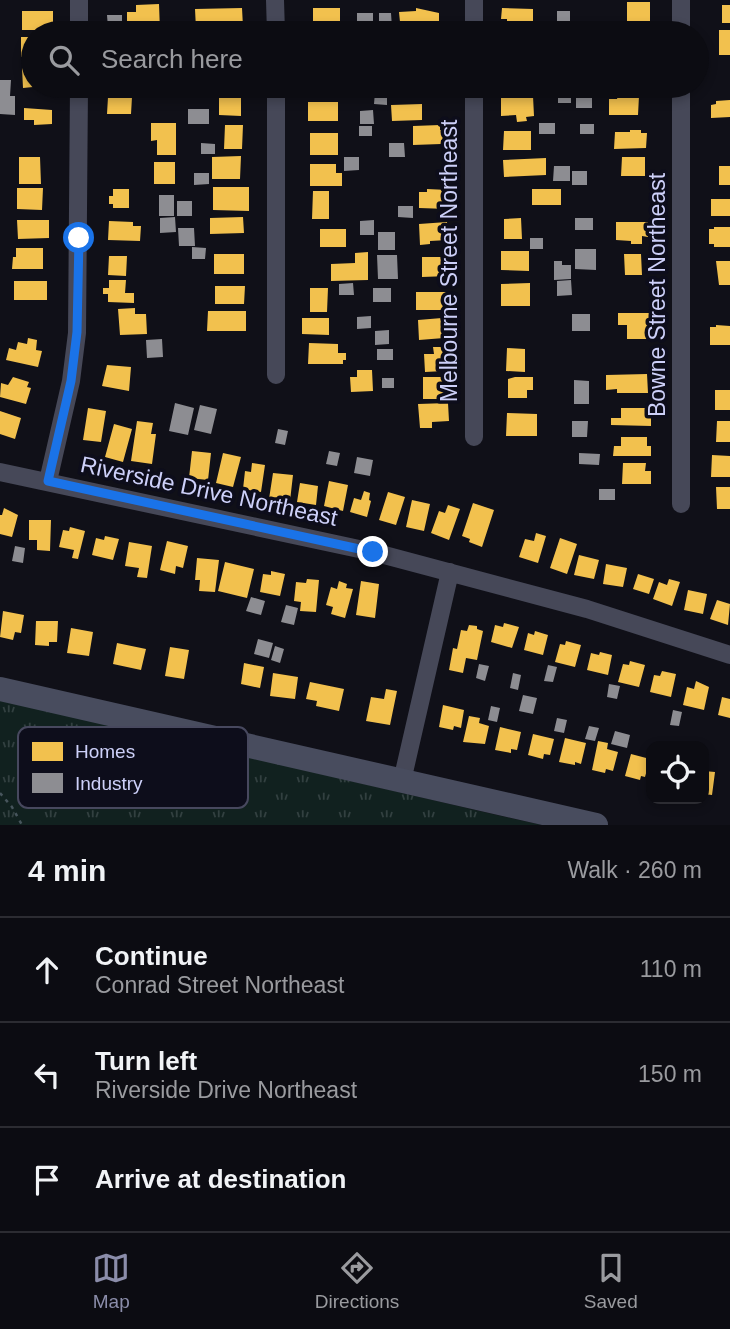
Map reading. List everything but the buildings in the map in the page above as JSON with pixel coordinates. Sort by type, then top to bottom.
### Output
[{"type":"main road","points":[[0,689],[166,727]]},
{"type":"main road","points":[[248,746],[596,825]]},
{"type":"street","points":[[79,0],[79,21]]},
{"type":"street","points":[[275,0],[276,21]]},
{"type":"street","points":[[474,0],[474,21]]},
{"type":"street","points":[[681,0],[681,21]]},
{"type":"street","points":[[48,481],[71,381],[77,332],[79,98]]},
{"type":"street","points":[[276,98],[276,375]]},
{"type":"street","name":"Melbourne Street Northeast","points":[[474,98],[474,437]]},
{"type":"street","name":"Bowne Street Northeast","points":[[681,98],[681,504]]},
{"type":"street","name":"Riverside Drive Northeast","points":[[0,472],[373,552],[587,609],[730,655]]},
{"type":"street","points":[[402,781],[450,572]]},
{"type":"path","points":[[0,793],[22,825]]},
{"type":"green space","points":[[0,699],[120,727],[18,727],[18,808],[248,808],[248,757],[542,825],[0,825]]},
{"type":"route","points":[[79,238],[77,332],[71,381],[48,481],[373,552]]}]
